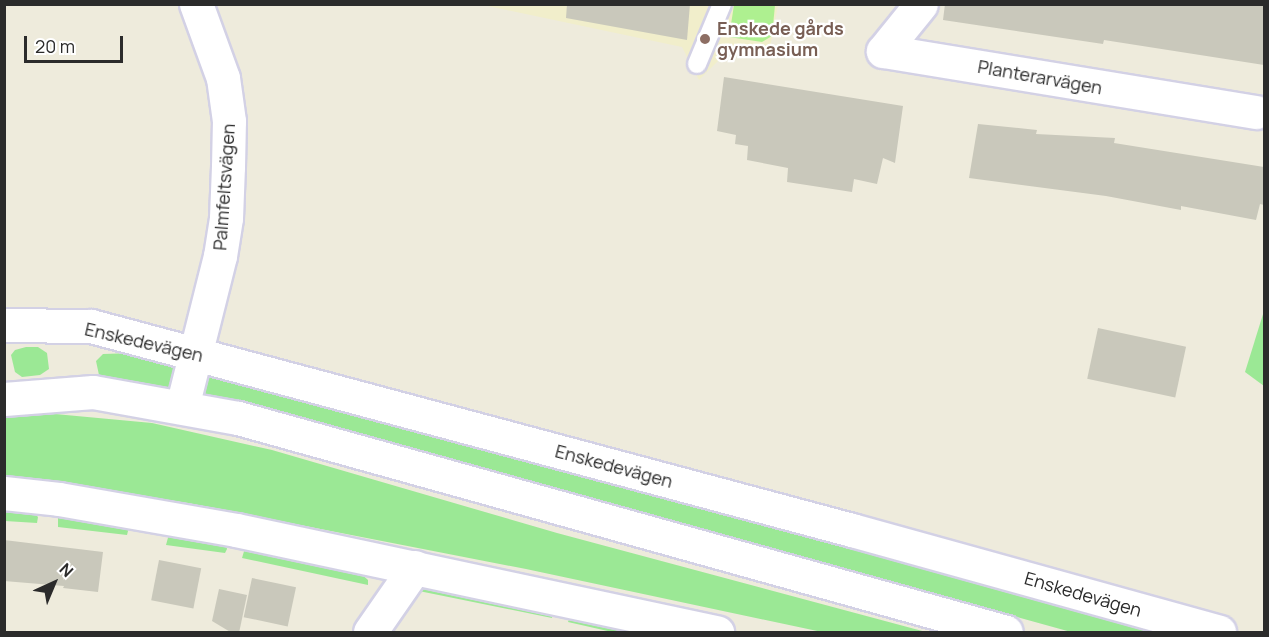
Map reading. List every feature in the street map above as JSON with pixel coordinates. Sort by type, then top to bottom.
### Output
[{"type":"main road","name":"Palmfeltsvägen","points":[[182,406],[197,355],[220,256],[226,218],[230,121],[223,78],[196,4]]},
{"type":"main road","name":"Planterarvägen","points":[[921,4],[883,51],[1256,112]]},
{"type":"main road","name":"Enskedevägen","points":[[4,325],[91,326],[841,527],[1220,633]]},
{"type":"main road","points":[[4,399],[93,392],[182,406],[238,418],[351,447],[1006,633]]},
{"type":"main road","points":[[4,493],[59,499],[236,530],[717,633]]},
{"type":"main road","points":[[370,633],[415,567]]},
{"type":"lane","points":[[697,64],[723,4]]},
{"type":"shaded area","name":"Enskede gårds gymnasium","points":[[483,5],[778,5],[769,53],[728,51],[699,80],[682,47]]},
{"type":"green space","points":[[734,5],[775,5],[772,36],[762,42],[729,37]]},
{"type":"green space","points":[[1264,311],[1264,386],[1245,372]]},
{"type":"green space","points":[[38,347],[47,353],[49,369],[40,375],[22,377],[15,372],[11,355],[15,350]]},
{"type":"green space","points":[[134,353],[251,378],[1154,632],[1071,632],[282,415],[166,387],[109,380],[99,375],[96,361],[103,354]]},
{"type":"green space","points":[[55,414],[152,423],[272,450],[557,533],[926,632],[822,632],[526,569],[188,503],[5,477],[5,417]]},
{"type":"green space","points":[[5,512],[36,515],[37,523],[5,521]]},
{"type":"green space","points":[[58,518],[97,521],[129,527],[127,535],[58,527]]},
{"type":"green space","points":[[169,534],[226,544],[227,549],[225,553],[166,545]]},
{"type":"green space","points":[[245,548],[359,572],[368,580],[368,585],[242,558]]},
{"type":"green space","points":[[431,587],[553,610],[552,618],[414,590]]},
{"type":"green space","points":[[571,614],[657,632],[612,632],[568,622]]},
{"type":"building","points":[[567,4],[690,4],[687,40],[566,18]]},
{"type":"building","points":[[945,4],[1264,4],[1264,65],[1104,40],[1103,44],[943,20]]},
{"type":"building","points":[[724,77],[903,106],[895,163],[883,158],[877,184],[854,179],[852,192],[787,182],[788,168],[747,160],[748,146],[735,144],[736,135],[717,131]]},
{"type":"building","points":[[978,124],[1037,130],[1036,134],[1115,138],[1114,143],[1264,167],[1264,205],[1260,204],[1256,220],[1181,206],[1181,210],[1106,196],[969,178]]},
{"type":"building","points":[[1098,328],[1186,347],[1175,398],[1087,379]]},
{"type":"building","points":[[4,540],[103,552],[98,592],[63,588],[64,586],[4,581]]},
{"type":"building","points":[[159,560],[201,568],[193,608],[151,600]]},
{"type":"building","points":[[252,578],[296,587],[288,626],[244,617]]},
{"type":"building","points":[[219,589],[247,595],[239,633],[232,633],[212,621]]},
{"type":"place","name":"Enskede gårds gymnasium","points":[[705,39]]}]
